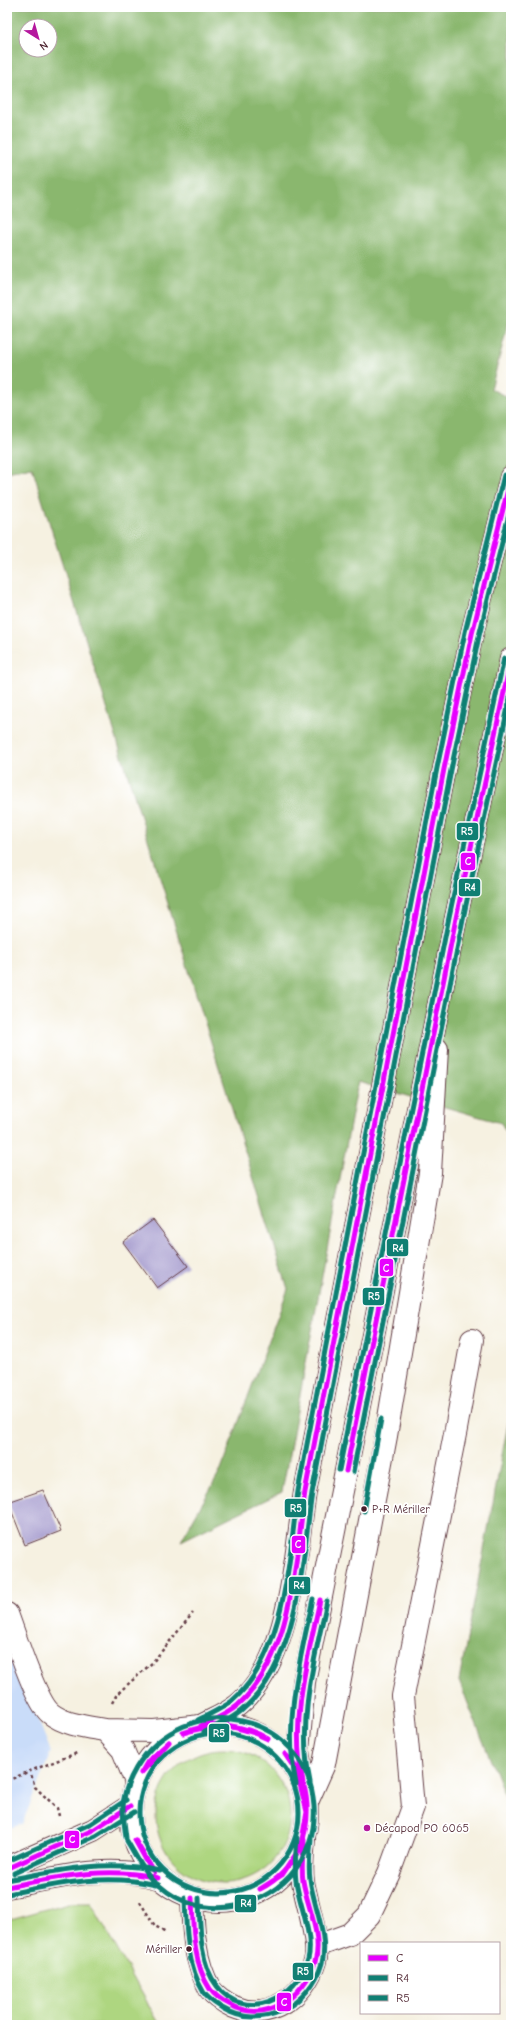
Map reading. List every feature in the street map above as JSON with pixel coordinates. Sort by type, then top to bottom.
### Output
[{"type":"main road","points":[[304,1839],[294,1860],[279,1878],[260,1892],[238,1900],[230,1901],[215,1902],[192,1898],[174,1890],[158,1878],[147,1866],[137,1847],[130,1822],[130,1806],[136,1782],[151,1756],[174,1737],[201,1726],[224,1714],[244,1699],[254,1688],[277,1647],[289,1596],[305,1492],[443,776],[472,634],[511,477]]},
{"type":"main road","points":[[192,1898],[193,1935],[199,1966],[211,1990],[227,2004],[245,2011],[271,2011],[287,2001],[306,1982],[316,1961],[317,1946],[303,1879],[304,1839],[307,1821],[305,1793],[298,1751],[304,1682],[484,782],[511,659]]},
{"type":"main road","points":[[305,1793],[324,1764],[386,1436],[430,1173],[440,1000]]},
{"type":"main road","points":[[317,1946],[350,1934],[369,1915],[389,1873],[413,1807],[403,1696],[472,1340]]},
{"type":"main road","points":[[7,1614],[40,1698],[49,1712],[68,1722],[105,1730],[154,1731],[222,1724],[243,1728],[263,1736],[280,1748],[289,1759],[305,1793]]},
{"type":"main road","points":[[105,1730],[123,1750],[136,1782]]},
{"type":"main road","points":[[7,1868],[93,1830],[130,1806]]},
{"type":"main road","points":[[7,1887],[86,1873],[124,1871],[141,1873],[158,1878]]},
{"type":"path","points":[[105,1730],[110,1707],[117,1694],[152,1663],[192,1613]]},
{"type":"path","points":[[7,1781],[30,1771]]},
{"type":"shaded area","points":[[7,1641],[51,1752],[22,1824],[7,1829]]},
{"type":"green space","points":[[7,7],[511,7],[511,313],[491,389],[511,399],[511,1140],[501,1123],[358,1082],[282,1492],[181,1541],[220,1472],[288,1289],[32,467],[7,472]]},
{"type":"green space","points":[[511,1408],[511,1811],[459,1681]]},
{"type":"green space","points":[[230,1749],[255,1757],[266,1764],[275,1773],[285,1790],[289,1803],[289,1829],[285,1842],[275,1859],[266,1868],[249,1878],[236,1882],[216,1883],[191,1875],[180,1868],[171,1859],[161,1842],[157,1829],[156,1809],[164,1784],[171,1773],[180,1764],[197,1754],[210,1750]]},
{"type":"green space","points":[[69,1903],[91,1903],[160,2025],[7,2025],[7,1920]]},
{"type":"building","points":[[153,1220],[188,1266],[157,1288],[123,1242]]},
{"type":"building","points":[[43,1490],[61,1531],[25,1545],[8,1502]]},
{"type":"transit line","name":"R5","points":[[198,1720],[232,1701],[250,1681],[264,1658],[282,1603],[298,1491],[437,768],[465,632],[504,475]]},
{"type":"transit line","name":"C","points":[[201,1726],[230,1711],[238,1705],[256,1685],[270,1661],[281,1634],[288,1606],[294,1576],[305,1492],[444,769],[472,634],[511,477]]},
{"type":"transit line","name":"R4","points":[[204,1732],[237,1714],[260,1691],[275,1667],[286,1639],[294,1610],[305,1549],[312,1493],[451,770],[479,636],[511,506]]},
{"type":"transit line","name":"R5","points":[[339,1470],[449,917],[504,658]]},
{"type":"transit line","name":"C","points":[[346,1471],[456,918],[511,659]]},
{"type":"transit line","name":"R4","points":[[353,1472],[463,919],[511,693]]},
{"type":"transit line","name":"R5","points":[[364,1511],[381,1419]]},
{"type":"transit line","name":"R5","points":[[296,1784],[292,1761],[292,1714],[298,1668],[313,1599]]},
{"type":"transit line","name":"C","points":[[303,1783],[299,1760],[299,1714],[305,1668],[320,1600]]},
{"type":"transit line","name":"R4","points":[[310,1782],[306,1759],[306,1714],[312,1669],[327,1601]]},
{"type":"transit line","name":"R4","points":[[126,1838],[123,1803],[127,1787],[133,1773],[157,1742],[184,1726],[212,1719],[241,1721],[268,1730],[290,1748],[306,1773],[314,1806],[312,1834],[306,1852],[290,1876],[261,1898],[244,1904],[227,1907],[209,1907],[192,1904],[175,1897],[152,1880],[127,1841]]},
{"type":"transit line","name":"C","points":[[183,1733],[194,1729],[216,1725],[237,1727],[268,1739]]},
{"type":"transit line","name":"C","points":[[183,1733],[206,1728],[226,1727],[246,1730],[268,1739]]},
{"type":"transit line","name":"R5","points":[[211,1733],[227,1733],[242,1736],[257,1742],[276,1756],[290,1775],[293,1782],[298,1797],[299,1813],[298,1829],[293,1844],[290,1851],[276,1870],[257,1884],[242,1890],[227,1893],[211,1893],[196,1890],[181,1884],[162,1870],[157,1864],[148,1851],[142,1836],[139,1821],[139,1805],[142,1790],[148,1775],[162,1756],[168,1751],[181,1742],[196,1736],[211,1733]]},
{"type":"transit line","name":"C","points":[[141,1773],[148,1761],[169,1742]]},
{"type":"transit line","name":"C","points":[[141,1773],[169,1742]]},
{"type":"transit line","name":"C","points":[[285,1754],[299,1773],[304,1785],[306,1796],[307,1821],[301,1845]]},
{"type":"transit line","name":"C","points":[[285,1754],[297,1772],[307,1812],[301,1845]]},
{"type":"transit line","name":"R5","points":[[8,1861],[90,1824],[126,1800]]},
{"type":"transit line","name":"C","points":[[11,1867],[93,1830],[130,1806]]},
{"type":"transit line","name":"R4","points":[[14,1873],[96,1836],[134,1812]]},
{"type":"transit line","name":"R5","points":[[199,1898],[200,1932],[204,1955],[211,1977],[217,1986],[229,1997],[242,2003],[255,2004],[269,2001],[282,1995],[294,1985],[302,1973],[308,1959],[309,1950],[308,1930],[296,1881],[295,1865],[297,1838]]},
{"type":"transit line","name":"C","points":[[192,1898],[197,1957],[204,1979],[212,1992],[229,2004],[243,2010],[256,2011],[269,2009],[281,2004],[292,1996],[310,1975],[317,1952],[316,1932],[303,1881],[302,1865],[304,1839]]},
{"type":"transit line","name":"C","points":[[135,1840],[154,1872]]},
{"type":"transit line","name":"C","points":[[135,1840],[154,1872]]},
{"type":"transit line","name":"R4","points":[[185,1898],[188,1947],[194,1971],[204,1993],[222,2008],[237,2015],[253,2017],[268,2015],[282,2010],[296,2002],[307,1991],[316,1978],[324,1953],[322,1931],[309,1874],[311,1840]]},
{"type":"transit line","name":"C","points":[[260,1889],[282,1875],[300,1848]]},
{"type":"transit line","name":"C","points":[[260,1889],[273,1881],[283,1872],[300,1848]]},
{"type":"transit line","name":"R5","points":[[7,1880],[83,1867],[121,1866],[160,1871]]},
{"type":"transit line","name":"C","points":[[7,1887],[82,1874],[120,1873],[158,1878]]},
{"type":"transit line","name":"R4","points":[[8,1894],[82,1881],[119,1880],[156,1885]]},
{"type":"place","name":"P+R Mériller","points":[[364,1509]]},
{"type":"place","name":"Décapod PO 6065","points":[[367,1828]]},
{"type":"place","name":"Mériller","points":[[189,1949]]}]
